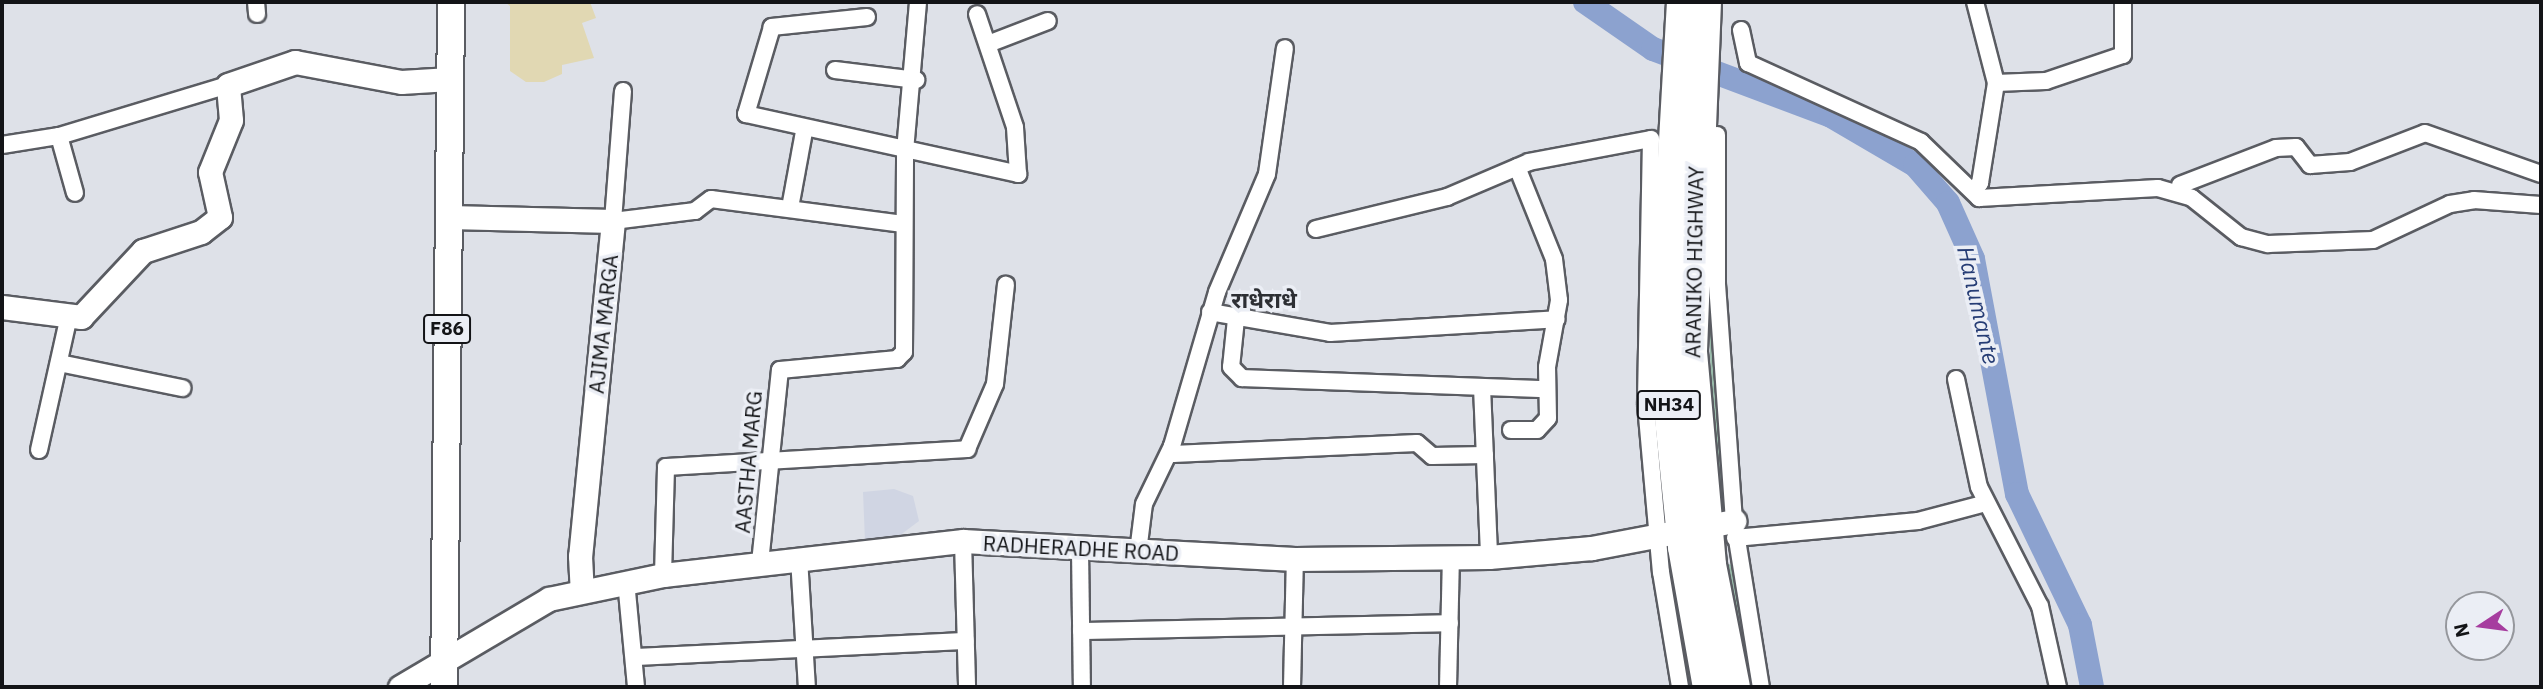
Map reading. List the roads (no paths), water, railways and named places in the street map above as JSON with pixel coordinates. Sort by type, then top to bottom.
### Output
[{"type":"highway","name":"ARANIKO HIGHWAY","points":[[1694,5],[1696,125],[1692,352],[1703,529],[1708,687]]},
{"type":"highway","name":"ARANIKO HIGHWAY","points":[[1703,529],[1735,687]]},
{"type":"main road","name":"F86","points":[[444,687],[451,2]]},
{"type":"main road","points":[[2,307],[69,316],[89,313],[143,251],[201,232],[220,216],[210,172],[232,120],[228,85],[295,62],[401,82],[450,79]]},
{"type":"main road","points":[[449,218],[613,221]]},
{"type":"main road","name":"AJIMA MARGA","points":[[582,589],[613,221]]},
{"type":"main road","name":"RADHERADHE ROAD","points":[[400,687],[444,657],[533,606],[582,589],[663,575],[799,558],[963,541],[1080,550],[1295,559],[1489,557],[1592,548],[1703,529]]},
{"type":"street","points":[[623,91],[613,221],[695,211],[711,199],[903,223],[905,151],[916,80],[918,2]]},
{"type":"street","points":[[1973,191],[1980,183],[1996,83],[1975,2]]},
{"type":"street","points":[[1996,83],[2046,81],[2123,55],[2123,3]]},
{"type":"street","points":[[866,17],[772,27],[746,114],[804,132],[1017,174],[1016,127],[977,14]]},
{"type":"street","points":[[988,44],[1048,22]]},
{"type":"street","points":[[1741,30],[1748,63],[1921,142],[1979,198],[2115,188],[2174,191],[2241,237],[2268,244],[2373,240],[2451,204],[2474,200],[2541,205]]},
{"type":"street","points":[[1138,552],[1144,504],[1172,446],[1210,312],[1267,174],[1285,48]]},
{"type":"street","points":[[835,70],[916,80]]},
{"type":"street","points":[[2,145],[59,136],[228,85]]},
{"type":"street","points":[[790,208],[804,132]]},
{"type":"street","points":[[2180,185],[2276,148],[2296,147],[2309,165],[2350,162],[2425,133],[2541,174]]},
{"type":"street","points":[[59,136],[75,193]]},
{"type":"street","points":[[1316,229],[1447,197],[1517,167],[1651,139],[1645,383],[1703,529],[1761,687]]},
{"type":"street","points":[[1511,430],[1544,426],[1545,389],[1557,319],[1554,259],[1517,167]]},
{"type":"street","name":"AASTHA MARG","points":[[760,563],[780,370],[897,359],[904,352],[903,223]]},
{"type":"street","points":[[663,575],[666,467],[769,465],[967,450],[995,384],[1006,285]]},
{"type":"street","points":[[1210,312],[1236,319],[1330,333],[1557,319]]},
{"type":"street","points":[[39,450],[69,316]]},
{"type":"street","points":[[1236,319],[1231,367],[1242,378],[1545,389]]},
{"type":"street","points":[[59,363],[182,388]]},
{"type":"street","points":[[1956,379],[1986,503],[2040,606],[2058,687]]},
{"type":"street","points":[[1482,387],[1489,557]]},
{"type":"street","points":[[1172,446],[1173,454],[1417,443],[1432,456],[1485,455]]},
{"type":"street","points":[[1703,529],[1918,521],[1986,503]]},
{"type":"street","points":[[1680,687],[1703,529]]},
{"type":"street","points":[[963,541],[967,687]]},
{"type":"street","points":[[1080,550],[1082,687]]},
{"type":"street","points":[[1448,687],[1451,557]]},
{"type":"street","points":[[799,558],[807,687]]},
{"type":"street","points":[[1292,687],[1295,559]]},
{"type":"street","points":[[626,581],[636,687]]},
{"type":"street","points":[[1081,631],[1293,628],[1450,622]]},
{"type":"street","points":[[634,657],[966,641]]},
{"type":"waterway","name":"Hanumante","points":[[1585,2],[1653,49],[1831,116],[1915,165],[1948,203],[1973,259],[2017,494],[2080,625],[2092,687]]},
{"type":"district","name":"राधेराधे","points":[[1264,299]]}]
